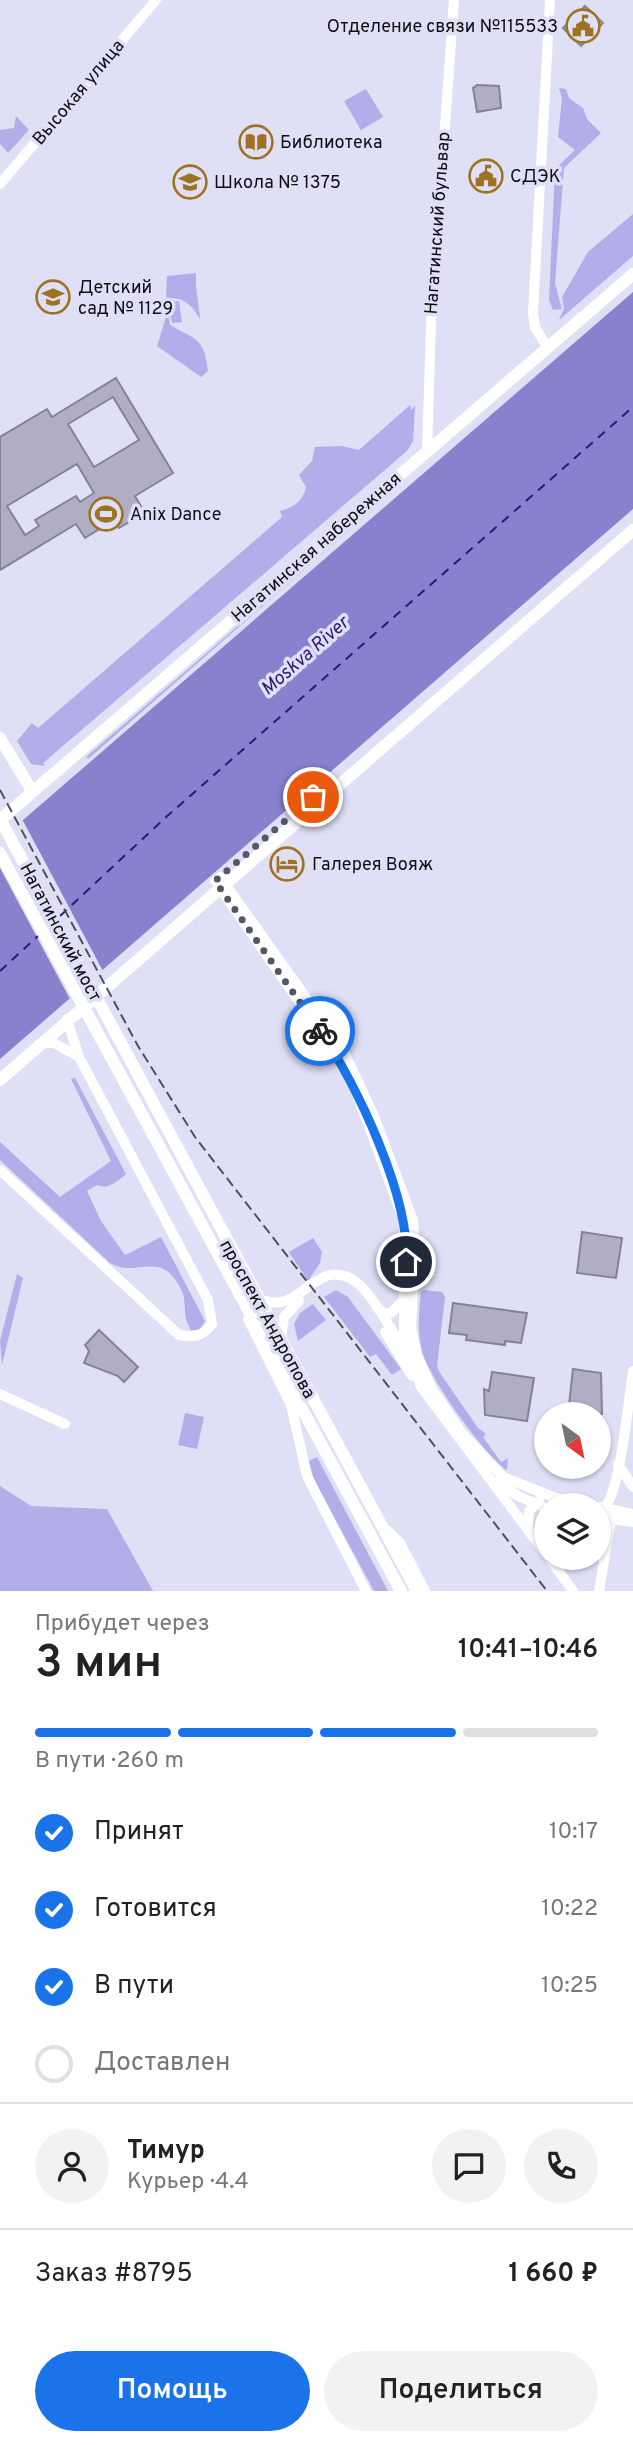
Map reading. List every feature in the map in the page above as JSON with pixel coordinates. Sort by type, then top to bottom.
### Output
[{"type":"main road","name":"Нагатинская набережная","points":[[0,820],[633,274]]},
{"type":"main road","points":[[0,1080],[486,647],[566,589],[633,530]]},
{"type":"main road","points":[[0,738],[32,791]]},
{"type":"main road","name":"Нагатинский мост","points":[[0,820],[122,1045]]},
{"type":"main road","name":"Нагатинский мост","points":[[0,853],[109,1051]]},
{"type":"main road","points":[[0,1070],[220,882]]},
{"type":"main road","name":"проспект Андропова","points":[[122,1045],[256,1298],[417,1591]]},
{"type":"main road","name":"проспект Андропова","points":[[109,1051],[401,1591]]},
{"type":"street","name":"Высокая улица","points":[[0,184],[156,0]]},
{"type":"street","name":"Нагатинский бульвар","points":[[426,452],[431,322],[454,0]]},
{"type":"street","points":[[533,360],[537,224],[550,0]]},
{"type":"street","points":[[535,327],[547,347]]},
{"type":"street","points":[[427,427],[438,443]]},
{"type":"street","points":[[220,882],[350,1079],[403,1214],[407,1241],[397,1338],[401,1360],[462,1433],[534,1538]]},
{"type":"street","points":[[220,882],[342,1048],[364,1091],[413,1220],[415,1254],[411,1328],[427,1388]]},
{"type":"street","points":[[0,1170],[179,1335],[200,1336],[206,1332],[212,1324],[208,1300],[79,1057],[67,1019]]},
{"type":"street","points":[[40,1043],[54,1043],[79,1057]]},
{"type":"street","points":[[256,1298],[270,1304],[283,1304],[326,1275],[339,1275],[357,1282],[397,1338],[427,1388]]},
{"type":"street","points":[[283,1346],[280,1330],[287,1311],[332,1280],[344,1283],[356,1291],[397,1338]]},
{"type":"street","points":[[237,1285],[253,1332],[291,1405],[307,1476],[366,1591]]},
{"type":"street","points":[[376,1308],[384,1314],[391,1313],[400,1306],[403,1297]]},
{"type":"street","points":[[397,1338],[411,1328]]},
{"type":"street","points":[[611,1502],[633,1371]]},
{"type":"street","points":[[0,1394],[65,1424]]},
{"type":"street","points":[[618,1464],[633,1487]]},
{"type":"street","points":[[489,1470],[542,1493]]},
{"type":"street","points":[[489,1470],[509,1491],[534,1504]]},
{"type":"street","points":[[528,1530],[529,1511],[534,1505]]},
{"type":"street","points":[[611,1512],[633,1514]]},
{"type":"street","points":[[611,1519],[633,1522]]},
{"type":"street","points":[[382,1525],[400,1543],[425,1591]]},
{"type":"street","points":[[557,1570],[573,1591]]},
{"type":"street","points":[[599,1591],[602,1570]]},
{"type":"shaded area","points":[[559,88],[566,89],[569,98],[583,108],[587,119],[601,133],[564,168],[555,283],[562,309],[553,310],[549,300],[555,169],[575,150],[558,137],[562,98]]},
{"type":"shaded area","points":[[366,89],[383,117],[361,130],[344,101]]},
{"type":"shaded area","points":[[16,116],[29,130],[8,153],[0,144],[0,130],[14,128]]},
{"type":"shaded area","points":[[633,214],[633,256],[559,320],[564,308],[562,297],[588,252]]},
{"type":"shaded area","points":[[196,273],[200,319],[188,304],[171,298],[168,302],[179,301],[182,322],[172,323],[167,304],[170,325],[201,345],[208,371],[201,377],[157,346],[165,320],[167,276]]},
{"type":"shaded area","points":[[410,405],[411,410],[415,406],[413,441],[407,451],[43,763],[45,766],[31,764],[17,741],[32,723],[38,728],[282,517],[280,511],[297,503],[306,487],[299,475],[312,461],[315,447],[341,446],[359,450]]},
{"type":"shaded area","points":[[384,500],[88,759],[86,757]]},
{"type":"shaded area","points":[[75,1078],[126,1174],[113,1184],[97,1185],[87,1191],[101,1221],[125,1255],[161,1237],[205,1321],[199,1330],[191,1330],[181,1289],[165,1270],[157,1267],[120,1267],[110,1263],[0,1160],[0,1142],[60,1197],[111,1161],[71,1079]]},
{"type":"shaded area","points":[[313,1238],[322,1252],[320,1263],[308,1281],[289,1252]]},
{"type":"shaded area","points":[[17,1274],[23,1278],[2,1365],[0,1341]]},
{"type":"shaded area","points":[[336,1290],[348,1297],[401,1369],[392,1375],[376,1354],[370,1357],[324,1297]]},
{"type":"shaded area","points":[[421,1292],[442,1292],[445,1297],[437,1366],[440,1373],[478,1428],[486,1434],[483,1437],[501,1462],[508,1458],[507,1470],[472,1433],[446,1397],[427,1363],[420,1344],[419,1329]]},
{"type":"shaded area","points":[[313,1304],[326,1320],[298,1341],[294,1324],[300,1313]]},
{"type":"shaded area","points":[[185,1413],[204,1417],[197,1449],[178,1445]]},
{"type":"shaded area","points":[[317,1457],[388,1591],[374,1591],[314,1480],[309,1461]]},
{"type":"shaded area","points":[[0,1486],[31,1506],[107,1509],[153,1591],[0,1591]]},
{"type":"water","name":"Moskva River","points":[[633,292],[633,509],[0,1059],[0,840]]},
{"type":"pier","points":[[21,817],[104,973],[71,1001],[0,868],[0,835]]},
{"type":"building","name":"Отделение связи №115533","points":[[585,6],[603,23],[581,46],[563,28]]},
{"type":"building","points":[[477,85],[499,86],[501,108],[477,112],[473,88]]},
{"type":"building","points":[[116,378],[173,473],[135,496],[145,513],[119,528],[114,520],[85,538],[76,524],[0,570],[0,437],[47,409],[52,417]],"holes":[[[113,397],[139,440],[94,467],[68,424]],[[77,464],[94,493],[80,502],[76,496],[35,520],[39,526],[25,535],[7,506]]]},
{"type":"building","points":[[582,1232],[622,1238],[616,1278],[577,1273]]},
{"type":"building","points":[[453,1303],[527,1313],[521,1343],[505,1341],[505,1345],[466,1340],[467,1335],[449,1333]]},
{"type":"building","points":[[99,1330],[138,1367],[124,1382],[118,1376],[84,1363],[89,1351],[85,1345]]},
{"type":"building","points":[[573,1369],[601,1373],[602,1402],[569,1402]]},
{"type":"building","points":[[492,1372],[534,1378],[527,1421],[485,1415],[484,1389],[489,1391]]},
{"type":"ferry route","points":[[60,916],[165,818],[633,407]]},
{"type":"ferry route","points":[[0,971],[38,936]]},
{"type":"railway","points":[[0,790],[138,1046],[195,1137],[547,1591]]},
{"type":"way so far","points":[[313,797],[215,881],[320,1031]]},
{"type":"place","name":"Отделение связи №115533","points":[[583,26]]},
{"type":"place","name":"Библиотека","points":[[256,142]]},
{"type":"place","name":"СДЭК","points":[[486,176]]},
{"type":"place","name":"Школа № 1375","points":[[190,182]]},
{"type":"place","name":"Детский сад № 1129","points":[[53,297]]},
{"type":"place","name":"Anix Dance","points":[[106,514]]},
{"type":"place","name":"Галерея Вояж","points":[[287,864]]},
{"type":"route","points":[[320,1031],[344,1067],[357,1094],[399,1201],[406,1232],[406,1262]]}]
